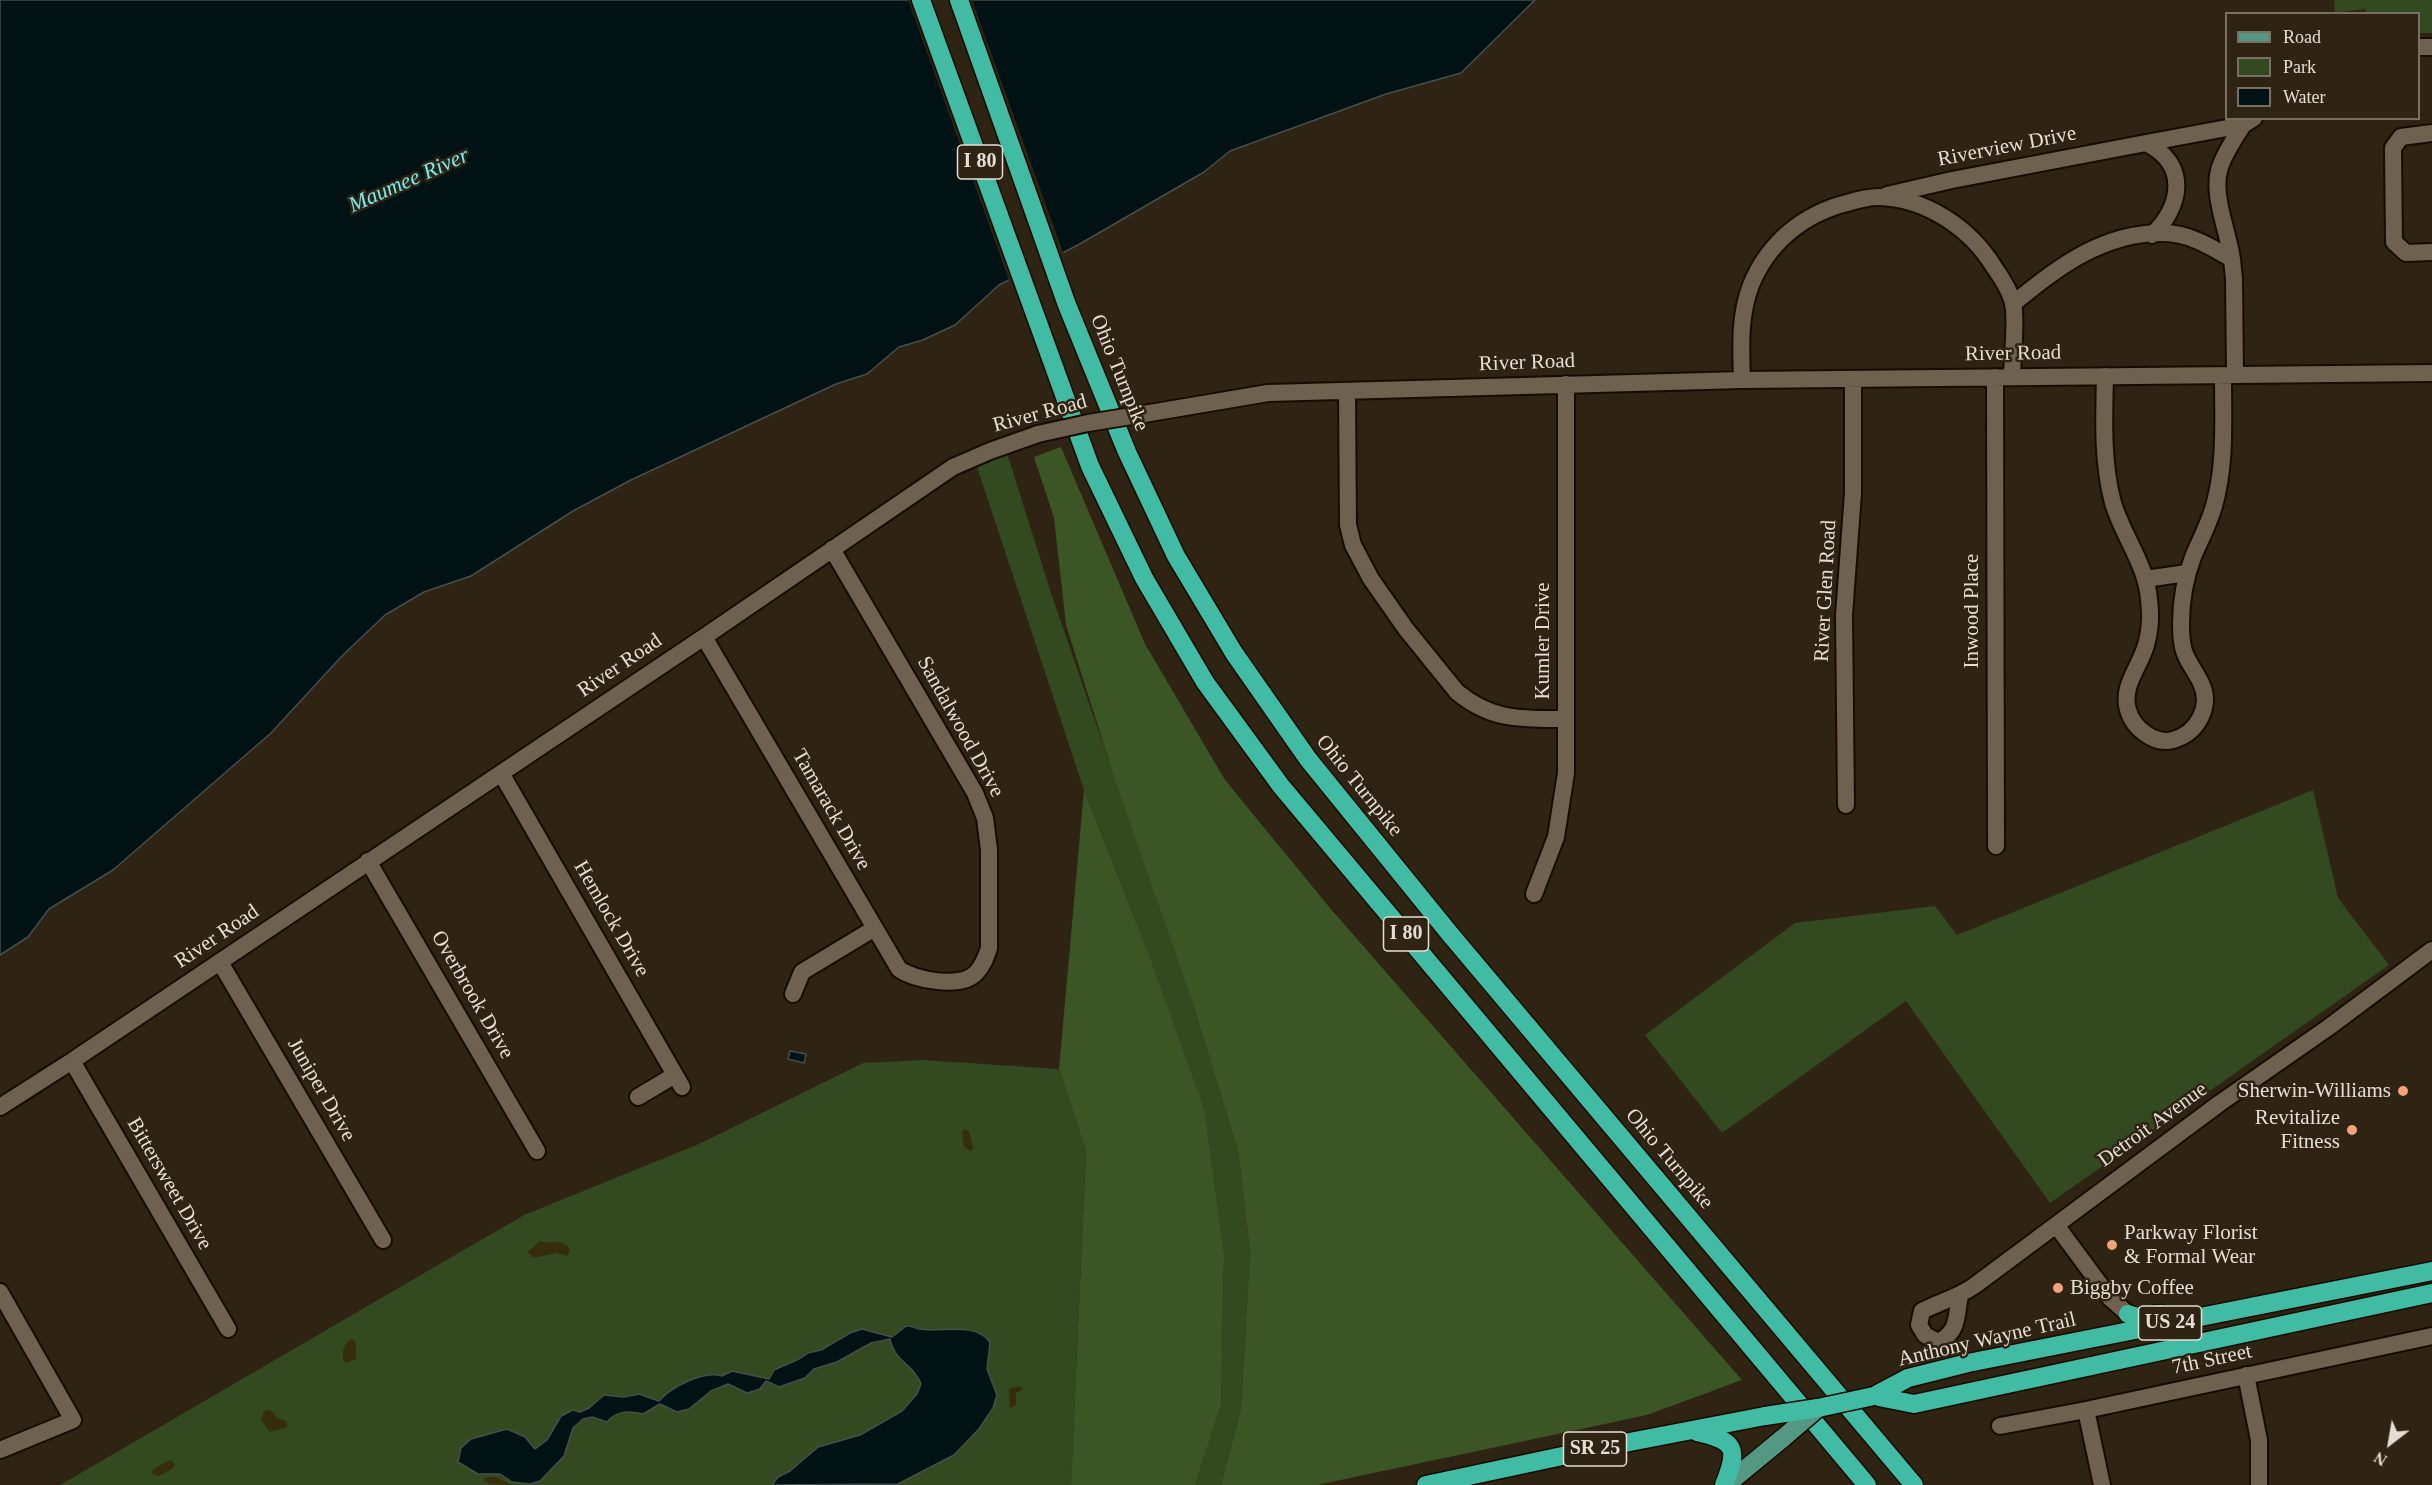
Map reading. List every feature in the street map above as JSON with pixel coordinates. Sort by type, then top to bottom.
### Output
[{"type":"highway","name":"I 80","points":[[921,0],[1090,466],[1144,578],[1205,682],[1281,786],[1867,1485]]},
{"type":"highway","name":"Ohio Turnpike","points":[[959,0],[1067,305],[1127,452],[1176,556],[1234,653],[1308,759],[1450,934],[1914,1485]]},
{"type":"highway","name":"Anthony Wayne Trail","points":[[1426,1485],[1874,1396],[1908,1378],[1968,1363],[2432,1271]]},
{"type":"highway","points":[[2128,1314],[2146,1316],[2371,1283]]},
{"type":"highway","name":"Anthony Wayne Trail","points":[[1874,1396],[1914,1404],[2432,1293]]},
{"type":"highway","points":[[1689,1431],[1720,1437],[1731,1448],[1734,1462],[1725,1485]]},
{"type":"main road","name":"US 24","points":[[1725,1485],[1818,1408]]},
{"type":"street","name":"Riverview Drive","points":[[1742,380],[1741,338],[1745,302],[1756,274],[1772,249],[1806,219],[1836,206],[1952,180],[2248,122]]},
{"type":"street","points":[[2105,376],[2104,419],[2108,479],[2114,503],[2145,579],[2149,598],[2149,631],[2140,663],[2130,682],[2127,703],[2133,721],[2140,729],[2149,736],[2167,741],[2183,736],[2191,730],[2203,714],[2205,704],[2201,683],[2188,662],[2181,636],[2183,596],[2187,573],[2213,507],[2219,480],[2229,375],[2234,279],[2229,237],[2217,191],[2218,178],[2220,166],[2248,122]]},
{"type":"street","points":[[2432,133],[2401,137],[2393,148],[2394,242],[2406,253],[2432,252]]},
{"type":"street","points":[[2146,143],[2162,152],[2170,162],[2176,183],[2174,205],[2152,235]]},
{"type":"street","points":[[1878,197],[1921,206],[1963,230],[1988,257],[2013,304],[2012,377]]},
{"type":"street","points":[[2013,304],[2052,272],[2081,254],[2129,237],[2164,233],[2197,240],[2232,259]]},
{"type":"street","name":"River Road","points":[[0,1107],[704,637],[953,467],[1038,434],[1088,423],[1268,393],[1742,380],[2432,373]]},
{"type":"street","name":"Inwood Place","points":[[1995,377],[1996,846]]},
{"type":"street","name":"River Glen Road","points":[[1846,805],[1844,615],[1852,493],[1853,379]]},
{"type":"street","name":"Kumler Drive","points":[[1534,894],[1556,837],[1566,773],[1566,384]]},
{"type":"street","points":[[1347,392],[1348,525],[1359,559],[1371,579],[1406,629],[1456,692],[1466,700],[1484,710],[1509,718],[1566,719]]},
{"type":"street","name":"Sandalwood Drive","points":[[832,549],[975,793],[985,819],[989,850],[989,948],[985,962],[975,975],[958,981],[938,980]]},
{"type":"street","points":[[2145,579],[2187,573]]},
{"type":"street","name":"Tamarack Drive","points":[[704,637],[899,969],[909,976],[938,980]]},
{"type":"street","name":"Hemlock Drive","points":[[501,773],[679,1081],[638,1097]]},
{"type":"street","name":"Overbrook Drive","points":[[368,861],[537,1151]]},
{"type":"street","points":[[794,994],[802,972],[874,928]]},
{"type":"street","name":"Detroit Avenue","points":[[1959,1295],[2432,950]]},
{"type":"street","name":"Juniper Drive","points":[[220,962],[383,1240]]},
{"type":"street","name":"Bittersweet Drive","points":[[72,1061],[228,1329]]},
{"type":"street","points":[[2056,1225],[2110,1298],[2128,1314]]},
{"type":"street","points":[[0,1292],[73,1420],[0,1450]]},
{"type":"street","points":[[2110,1298],[2115,1317],[2110,1335]]},
{"type":"street","name":"7th Street","points":[[2000,1426],[2086,1410],[2432,1336]]},
{"type":"street","points":[[2247,1375],[2259,1440],[2259,1485]]},
{"type":"street","points":[[2086,1410],[2102,1485]]},
{"type":"green space","points":[[2334,0],[2432,0],[2432,33],[2420,33],[2420,12],[2367,12],[2364,9],[2335,12]]},
{"type":"green space","points":[[1061,447],[1145,644],[1225,780],[1330,908],[1742,1380],[1647,1415],[1317,1485],[1221,1485],[1241,1409],[1250,1251],[1238,1151],[1194,1007],[1116,783],[1066,625],[1054,518],[1034,457]]},
{"type":"green space","points":[[1007,453],[1052,596],[1194,1007],[1238,1151],[1250,1251],[1241,1409],[1221,1485],[1195,1485],[1221,1405],[1224,1256],[1146,947],[1084,790],[977,467]]},
{"type":"green space","points":[[1084,790],[1146,947],[1204,1109],[1224,1256],[1221,1405],[1195,1485],[1071,1485],[1086,1151],[1059,1069]]},
{"type":"green space","points":[[2313,790],[2338,898],[2389,965],[2050,1203],[1906,1001],[1722,1133],[1645,1035],[1795,923],[1935,906],[1957,935]]},
{"type":"green space","points":[[923,1060],[1059,1069],[1086,1151],[1071,1485],[60,1485],[524,1215],[699,1144],[863,1063]]},
{"type":"sand","points":[[964,1129],[969,1131],[973,1148],[970,1151],[964,1147],[962,1133]]},
{"type":"sand","points":[[540,1241],[565,1244],[570,1251],[567,1256],[557,1253],[533,1258],[528,1252]]},
{"type":"sand","points":[[352,1339],[356,1342],[356,1359],[346,1363],[343,1360],[343,1350],[348,1341]]},
{"type":"sand","points":[[1020,1386],[1023,1389],[1016,1393],[1016,1405],[1010,1408],[1009,1389]]},
{"type":"sand","points":[[269,1410],[277,1418],[286,1421],[287,1427],[270,1432],[261,1420],[264,1411]]},
{"type":"sand","points":[[170,1460],[175,1464],[172,1469],[159,1476],[152,1474],[153,1469]]},
{"type":"sand","points":[[495,1477],[512,1485],[490,1484],[484,1481],[485,1478]]},
{"type":"water","name":"Maumee River","points":[[0,0],[1535,0],[1461,73],[1386,94],[1230,151],[1204,172],[1078,245],[999,285],[955,325],[923,340],[899,347],[867,374],[836,384],[631,480],[573,511],[471,576],[424,592],[385,615],[342,656],[271,733],[113,870],[49,909],[28,937],[0,955]]},
{"type":"water","points":[[790,1051],[806,1054],[804,1063],[788,1059]]},
{"type":"water","points":[[906,1326],[929,1330],[966,1330],[983,1336],[990,1342],[987,1369],[997,1395],[993,1408],[979,1429],[954,1455],[898,1484],[772,1485],[778,1477],[790,1471],[818,1447],[860,1435],[902,1411],[917,1394],[921,1384],[918,1377],[896,1353],[890,1339],[871,1343],[837,1362],[814,1369],[805,1378],[779,1387],[766,1381],[760,1389],[747,1393],[728,1384],[711,1391],[689,1409],[677,1412],[660,1404],[643,1414],[619,1413],[607,1422],[592,1417],[583,1419],[573,1428],[564,1456],[540,1481],[530,1484],[512,1482],[500,1474],[478,1474],[458,1462],[461,1448],[471,1439],[507,1429],[525,1437],[535,1449],[547,1440],[561,1416],[573,1410],[580,1412],[589,1408],[604,1395],[624,1397],[639,1394],[659,1401],[671,1390],[688,1381],[706,1375],[722,1376],[732,1371],[769,1379],[774,1370],[808,1353],[821,1350],[850,1333],[862,1329],[892,1337]]},
{"type":"pier","points":[[908,0],[972,0],[1064,255],[1010,283]]},
{"type":"place","name":"Sherwin-Williams","points":[[2403,1091]]},
{"type":"place","name":"Revitalize Fitness","points":[[2352,1130]]},
{"type":"place","name":"Parkway Florist & Formal Wear","points":[[2112,1245]]},
{"type":"place","name":"Biggby Coffee","points":[[2058,1288]]}]
